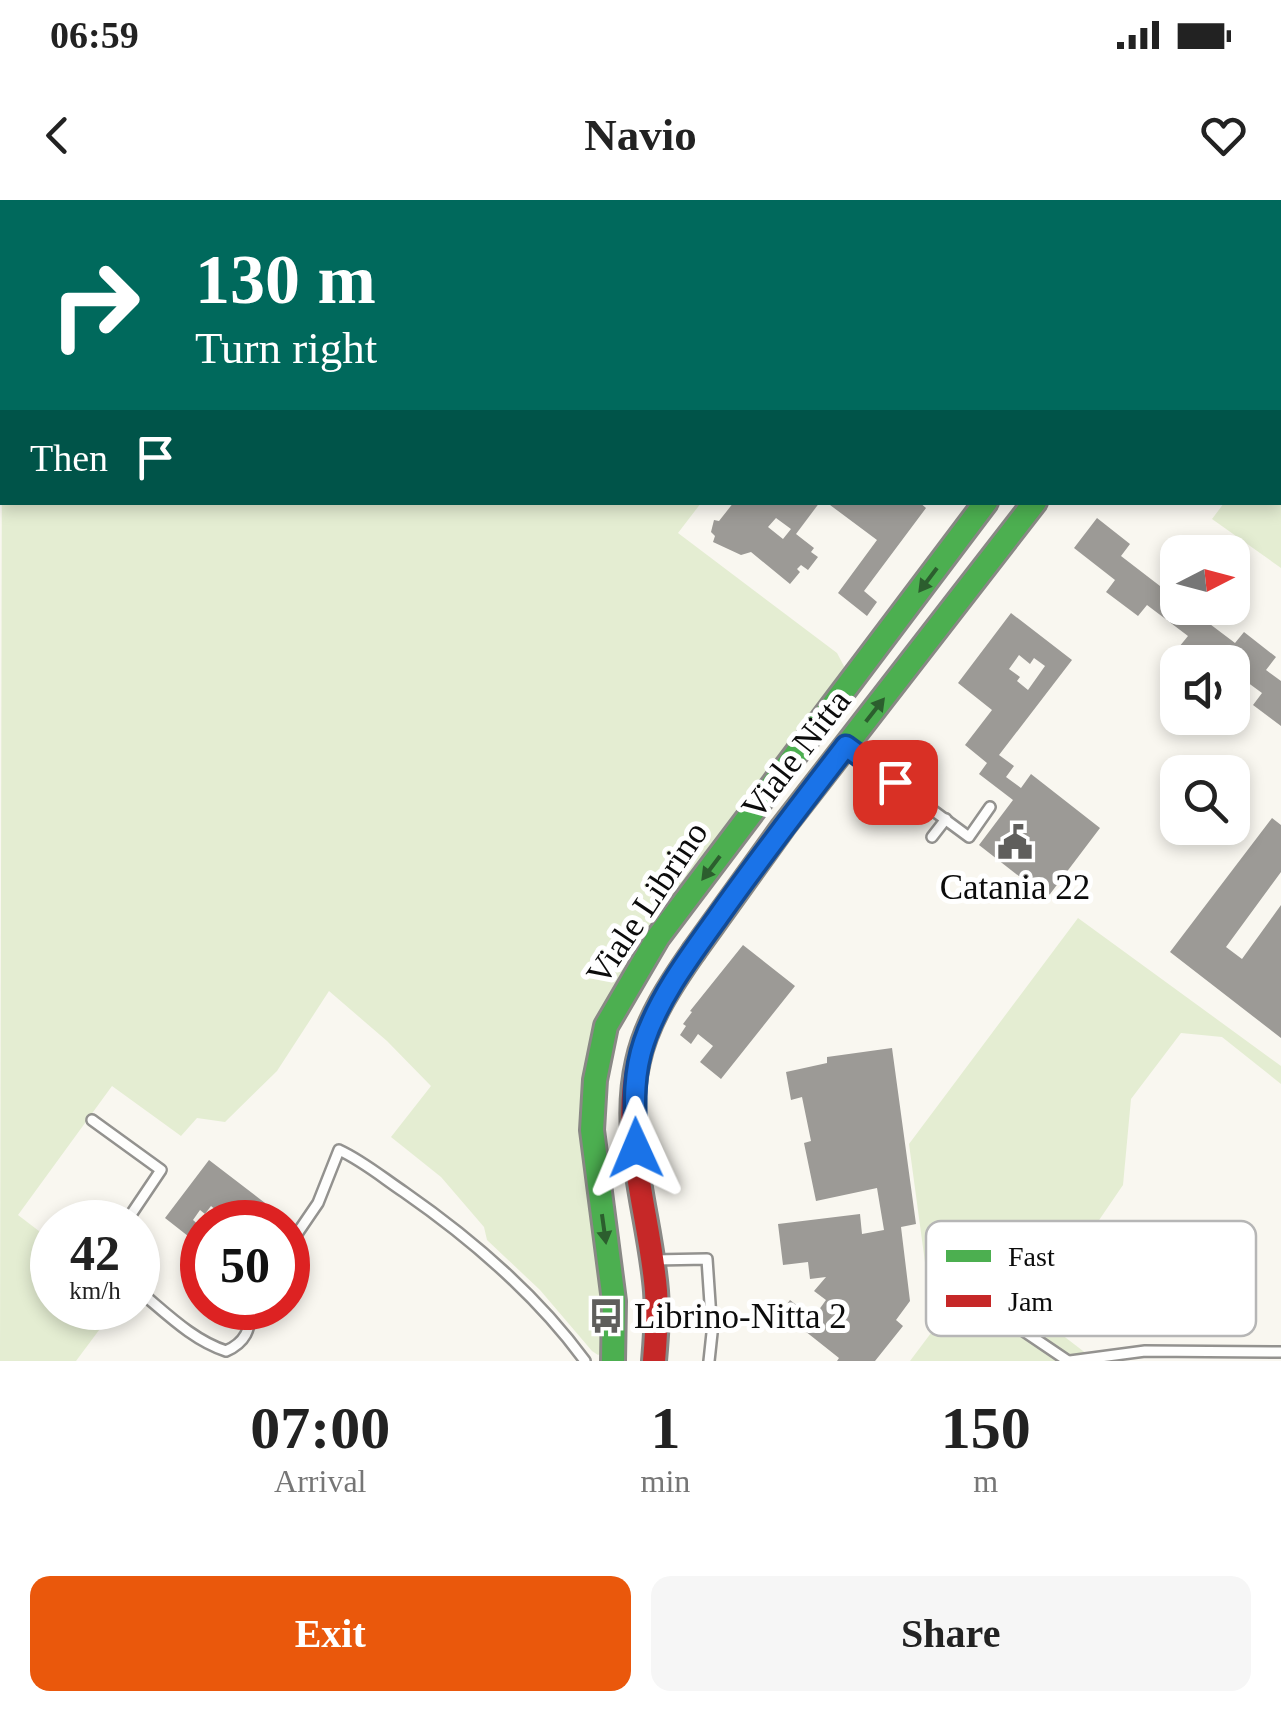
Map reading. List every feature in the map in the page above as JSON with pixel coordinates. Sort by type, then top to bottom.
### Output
[{"type":"main road","name":"Viale Librino","points":[[613,1361],[614,1301],[592,1130],[595,1080],[606,1026],[658,938],[984,505]]},
{"type":"main road","name":"Viale Nitta","points":[[654,1361],[656,1295],[636,1148],[634,1082],[644,1041],[688,959],[773,840],[1033,505]]},
{"type":"lane","points":[[846,746],[969,837],[990,807]]},
{"type":"lane","points":[[882,798],[895,782]]},
{"type":"lane","points":[[932,837],[946,820]]},
{"type":"lane","points":[[92,1120],[161,1170],[141,1200]]},
{"type":"lane","points":[[310,1215],[339,1150],[486,1253],[560,1326],[585,1361]]},
{"type":"lane","points":[[650,1260],[707,1259],[712,1333],[709,1361]]},
{"type":"lane","points":[[160,1307],[180,1323]]},
{"type":"lane","points":[[188,1330],[226,1351],[239,1346],[248,1330]]},
{"type":"lane","points":[[1032,1336],[1069,1361],[1145,1351],[1281,1352]]},
{"type":"green space","points":[[2,505],[699,505],[678,533],[837,653],[846,670],[628,959],[603,1007],[590,1048],[603,1352],[598,1355],[592,1351],[540,1290],[487,1240],[484,1227],[441,1177],[391,1137],[431,1086],[329,991],[277,1071],[225,1122],[197,1118],[181,1136],[112,1086],[18,1215],[30,1224],[30,1330],[99,1330],[76,1361],[0,1361]]},
{"type":"green space","points":[[1222,505],[1281,505],[1281,568],[1250,546],[1250,535],[1235,535],[1212,519]]},
{"type":"green space","points":[[1078,918],[1281,1066],[1281,1084],[1222,1037],[1181,1033],[1131,1099],[1123,1185],[1098,1221],[926,1221],[926,1270],[909,1144]]},
{"type":"green space","points":[[929,1336],[1064,1336],[1096,1361],[910,1361]]},
{"type":"building","points":[[732,505],[818,505],[796,534],[814,548],[811,552],[818,557],[808,570],[801,565],[790,584],[751,552],[741,555],[713,542],[714,520],[719,521]],"holes":[[[776,518],[791,529],[783,539],[768,527]]]},
{"type":"building","points":[[830,505],[926,508],[864,591],[877,602],[867,616],[838,593],[877,540]]},
{"type":"building","points":[[1097,518],[1130,544],[1121,556],[1160,586],[1160,615],[1147,605],[1138,616],[1106,592],[1115,580],[1074,548]]},
{"type":"building","points":[[1011,613],[1072,660],[999,755],[1014,766],[1006,777],[1021,788],[1031,774],[1100,828],[1047,898],[979,845],[1013,800],[979,774],[987,763],[965,745],[992,710],[958,683]],"holes":[[[1019,655],[1030,664],[1034,658],[1045,666],[1028,690],[1009,669]]]},
{"type":"building","points":[[1173,625],[1211,625],[1235,643],[1244,632],[1276,657],[1266,670],[1281,681],[1281,726],[1253,705],[1262,693],[1250,684],[1250,645],[1181,645],[1188,636]]},
{"type":"building","points":[[1272,818],[1281,825],[1281,872],[1226,947],[1242,959],[1281,905],[1281,1038],[1170,952]]},
{"type":"building","points":[[743,945],[795,986],[721,1079],[700,1062],[713,1046],[698,1034],[691,1044],[680,1035],[690,1011]]},
{"type":"building","points":[[892,1048],[916,1224],[901,1227],[910,1301],[896,1320],[903,1326],[875,1361],[837,1361],[839,1358],[781,1312],[790,1300],[813,1318],[826,1300],[814,1291],[826,1277],[810,1279],[808,1262],[783,1265],[778,1224],[860,1214],[862,1234],[884,1230],[877,1188],[816,1201],[804,1143],[811,1141],[802,1097],[791,1100],[786,1072],[827,1063],[827,1057]]},
{"type":"building","points":[[209,1160],[261,1200],[180,1200],[180,1230],[165,1218]]},
{"type":"traffic: fast","points":[[613,1361],[614,1301],[592,1130],[595,1080],[606,1026],[658,937],[984,505]]},
{"type":"traffic: fast","points":[[694,951],[783,827],[1033,505]]},
{"type":"traffic: jam","points":[[654,1361],[656,1291],[634,1148],[633,1090],[647,1031],[694,951]]},
{"type":"place","name":"Catania 22","points":[[1015,842]]},
{"type":"place","name":"Librino-Nitta 2","points":[[606,1316]]},
{"type":"route","points":[[636,1148],[634,1082],[644,1041],[660,1006],[709,929],[846,746],[895,782]]}]
